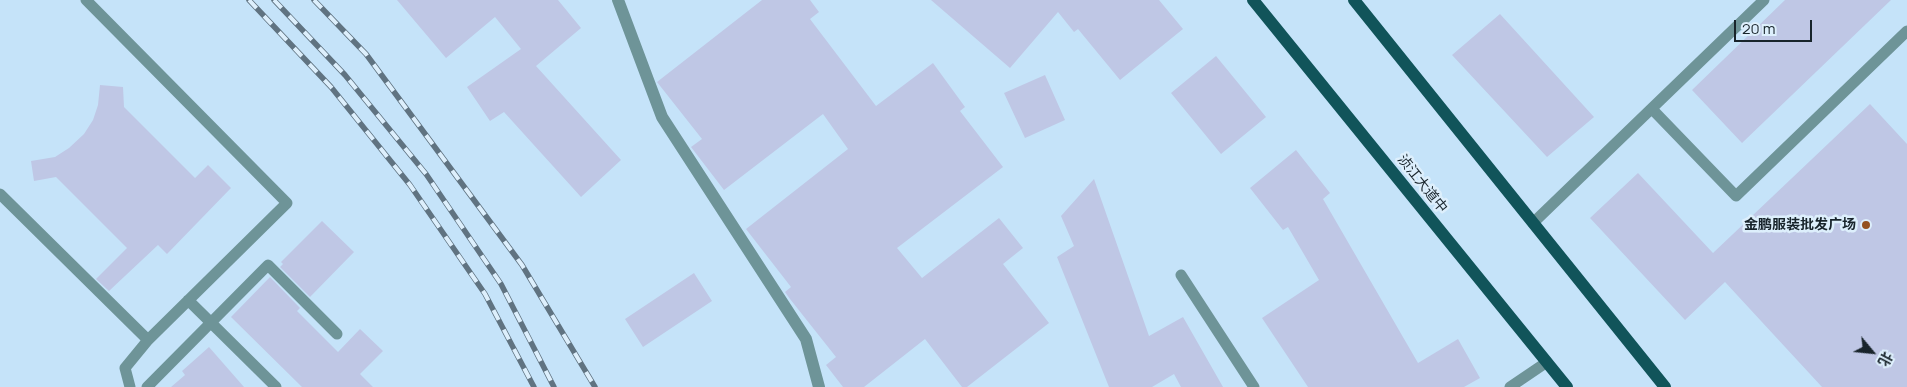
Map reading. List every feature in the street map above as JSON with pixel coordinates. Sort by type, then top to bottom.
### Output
[{"type":"main road","name":"浈江大道中","points":[[1253,0],[1567,387]]},
{"type":"main road","points":[[1354,0],[1665,387]]},
{"type":"street","points":[[618,0],[662,117],[806,339],[819,387]]},
{"type":"lane","points":[[86,0],[287,203],[148,340],[126,368],[130,387]]},
{"type":"lane","points":[[1533,223],[1764,0]]},
{"type":"lane","points":[[1652,108],[1736,196],[1907,31]]},
{"type":"lane","points":[[0,194],[148,340]]},
{"type":"lane","points":[[147,387],[268,265],[337,334]]},
{"type":"lane","points":[[1181,275],[1254,387]]},
{"type":"lane","points":[[188,300],[276,387]]},
{"type":"lane","points":[[1510,387],[1547,362]]},
{"type":"building","points":[[397,0],[558,0],[581,28],[536,66],[621,160],[581,197],[504,112],[490,121],[467,87],[521,49],[495,17],[446,58]]},
{"type":"building","points":[[762,0],[810,0],[819,12],[810,19],[876,106],[933,63],[965,107],[960,111],[1003,167],[897,248],[922,278],[999,218],[1023,248],[1003,264],[1049,323],[967,387],[962,387],[925,339],[864,387],[843,387],[826,365],[836,357],[785,292],[791,287],[746,229],[848,149],[823,114],[724,190],[691,147],[702,139],[657,82]]},
{"type":"building","points":[[931,0],[1159,0],[1183,29],[1120,80],[1078,29],[1074,32],[1058,12],[1010,68]]},
{"type":"building","points":[[1785,0],[1891,0],[1742,143],[1692,90]]},
{"type":"building","points":[[1500,14],[1594,117],[1547,157],[1452,55]]},
{"type":"building","points":[[1216,56],[1266,117],[1221,154],[1171,93]]},
{"type":"building","points":[[1045,75],[1065,120],[1025,138],[1004,93]]},
{"type":"building","points":[[100,85],[123,87],[124,107],[195,178],[208,165],[231,188],[167,254],[158,245],[109,291],[96,279],[127,248],[56,177],[34,181],[31,161],[55,157],[69,148],[84,134],[93,120],[98,105]]},
{"type":"building","points":[[1870,104],[1907,144],[1907,387],[1822,387],[1725,282],[1685,320],[1590,218],[1638,173],[1713,253]]},
{"type":"building","points":[[1296,150],[1330,193],[1323,199],[1418,363],[1458,339],[1480,378],[1464,387],[1308,387],[1262,318],[1319,280],[1288,227],[1283,230],[1250,188]]},
{"type":"building","points":[[1094,179],[1149,336],[1183,317],[1223,387],[1181,387],[1174,374],[1152,387],[1109,387],[1057,257],[1074,246],[1061,216]]},
{"type":"building","points":[[322,221],[354,252],[310,297],[280,267],[283,264],[281,262]]},
{"type":"building","points":[[694,273],[712,301],[643,347],[625,319]]},
{"type":"building","points":[[270,277],[300,308],[297,311],[338,352],[360,329],[383,351],[360,374],[373,387],[302,387],[231,317]]},
{"type":"building","points":[[209,347],[244,387],[171,387],[185,375],[182,371]]},
{"type":"railway","points":[[249,0],[331,87],[410,185],[485,294],[534,387]]},
{"type":"railway","points":[[274,0],[345,75],[426,174],[501,284],[554,387]]},
{"type":"railway","points":[[314,0],[366,54],[522,265],[595,387]]},
{"type":"place","name":"金鹏服装批发广场","points":[[1866,225]]}]
